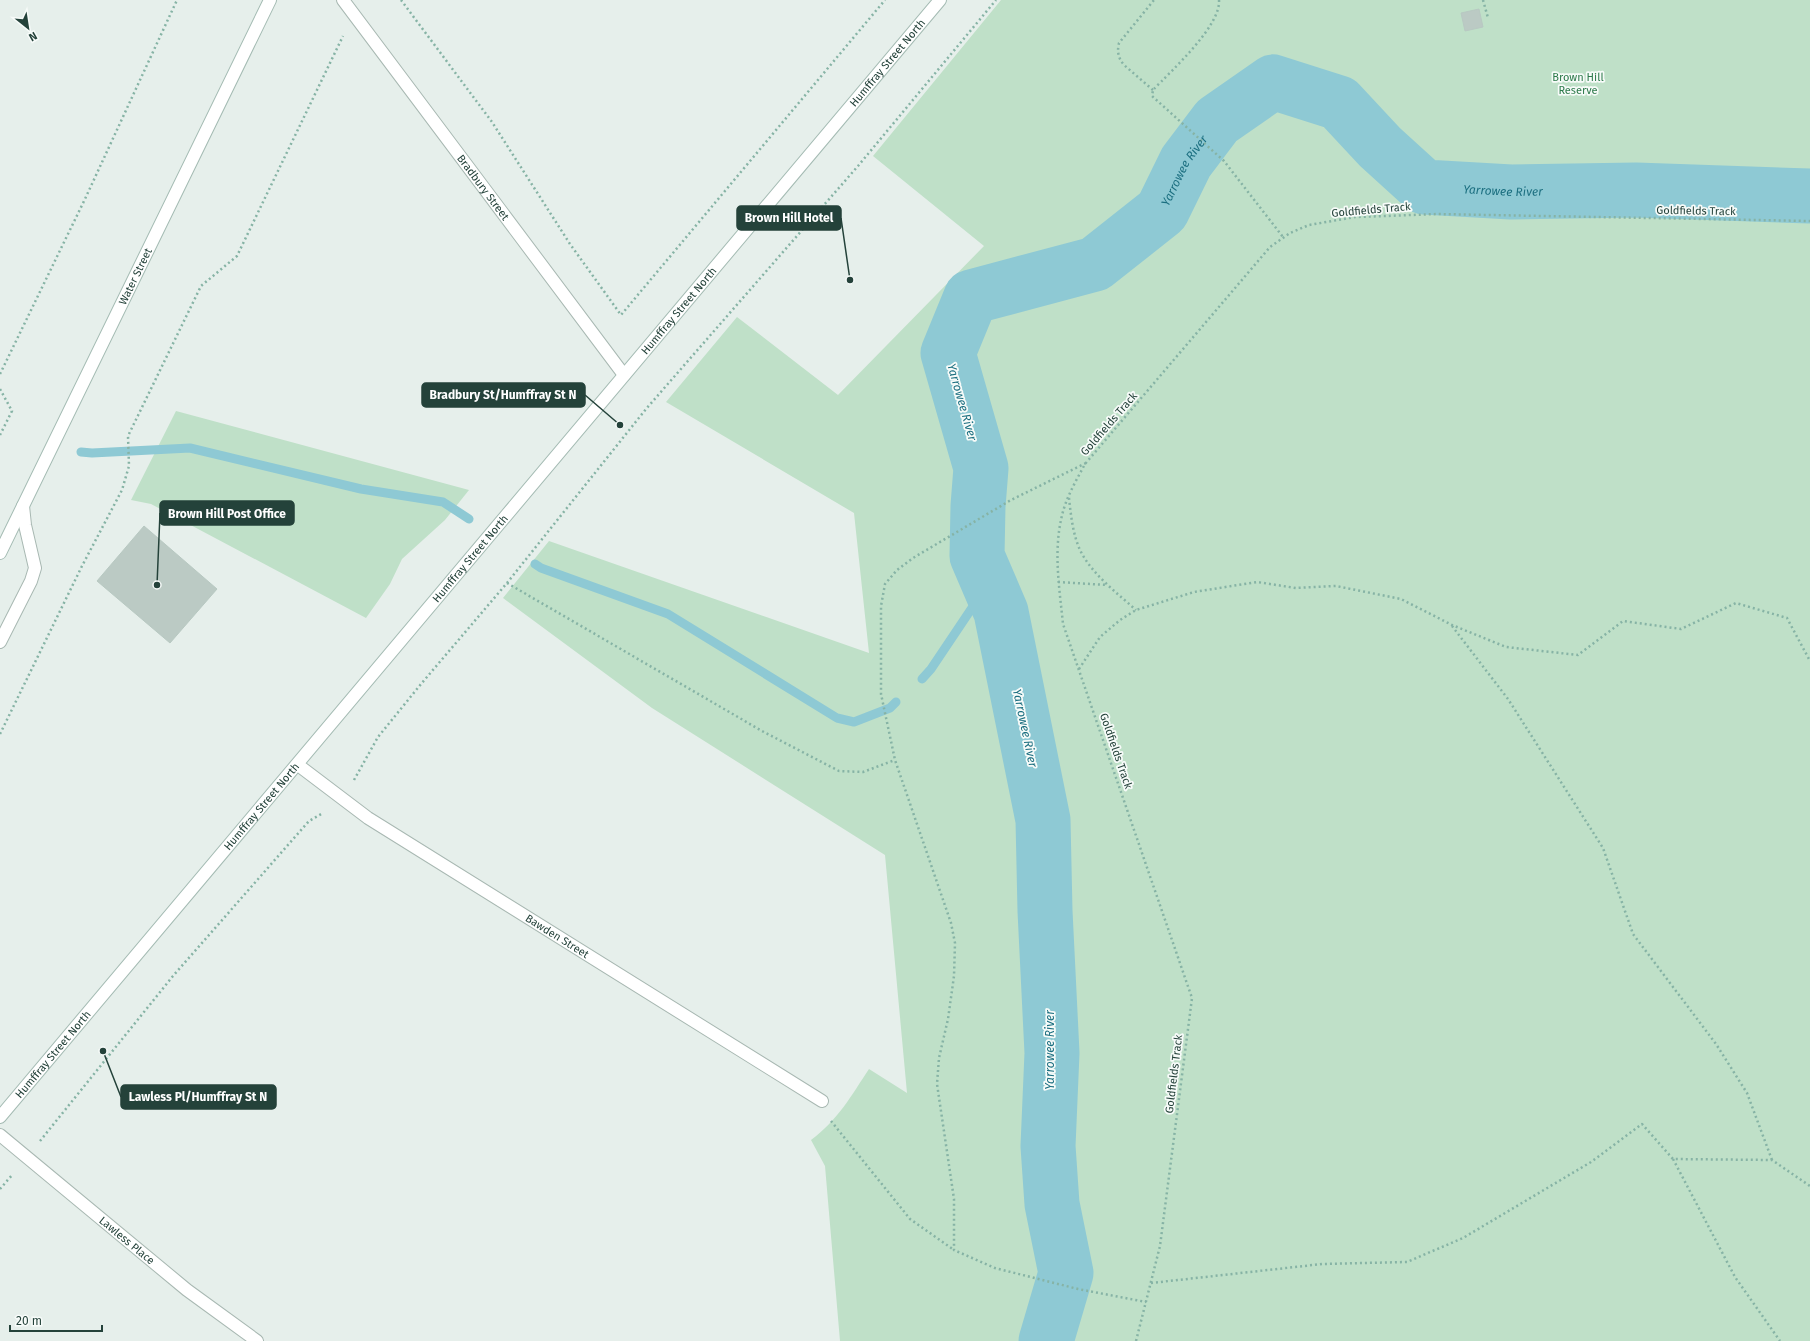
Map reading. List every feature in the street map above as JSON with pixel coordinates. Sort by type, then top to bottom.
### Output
[{"type":"street","name":"Water Street","points":[[0,553],[270,0]]},
{"type":"street","name":"Bradbury Street","points":[[343,0],[624,375]]},
{"type":"street","name":"Humffray Street North","points":[[0,1117],[298,765],[940,0]]},
{"type":"street","points":[[0,642],[31,581],[35,568],[25,525],[23,506]]},
{"type":"street","name":"Bawden Street","points":[[298,765],[375,822],[822,1101]]},
{"type":"street","name":"Lawless Place","points":[[0,1135],[199,1299],[257,1341]]},
{"type":"path","points":[[0,374],[85,200],[177,0]]},
{"type":"path","points":[[401,0],[492,122],[570,244],[621,315],[885,0]]},
{"type":"path","points":[[27,1158],[173,976],[309,821],[328,810],[340,796],[354,779],[378,737],[507,583],[646,410],[858,166],[996,0]]},
{"type":"path","points":[[1153,90],[1120,61],[1118,49],[1119,43],[1154,0]]},
{"type":"path","points":[[1219,0],[1218,12],[1211,26],[1153,90],[1152,96],[1212,149],[1232,170],[1283,237]]},
{"type":"path","points":[[1483,0],[1488,18]]},
{"type":"path","points":[[0,734],[82,566],[122,490],[129,466],[128,436],[202,286],[237,256],[338,44],[354,16]]},
{"type":"path","name":"Goldfields Track","points":[[1136,1341],[1160,1246],[1192,998],[1064,624],[1058,582],[1057,540],[1068,497],[1086,463],[1270,247],[1283,237],[1309,225],[1355,217],[1437,214],[1810,221]]},
{"type":"path","points":[[0,389],[12,411],[0,435]]},
{"type":"path","points":[[954,1250],[954,1200],[937,1084],[939,1058],[948,1019],[954,976],[955,943],[951,923],[895,760],[881,694],[881,606],[885,584],[897,570],[913,558],[1011,500],[1086,463]]},
{"type":"path","points":[[1068,497],[1073,524],[1081,553],[1108,585],[1136,610]]},
{"type":"path","points":[[1058,582],[1108,585]]},
{"type":"path","points":[[507,583],[762,731],[839,771],[863,772],[895,760]]},
{"type":"path","points":[[1079,669],[1100,637],[1120,620],[1136,610],[1194,592],[1236,584],[1263,583],[1296,588],[1336,586],[1401,599],[1452,625],[1506,647],[1578,655],[1623,621],[1681,629],[1736,603],[1787,618],[1810,660]]},
{"type":"path","points":[[1452,625],[1508,699],[1603,848],[1633,934],[1716,1044],[1747,1093],[1772,1160]]},
{"type":"path","points":[[822,1101],[820,1110],[910,1219],[954,1250],[995,1268],[1078,1289],[1146,1302]]},
{"type":"path","points":[[1151,1283],[1322,1264],[1408,1262],[1464,1238],[1591,1162],[1642,1124],[1673,1159],[1735,1276],[1780,1341]]},
{"type":"path","points":[[1673,1159],[1772,1160],[1810,1186]]},
{"type":"green space","name":"Brown Hill Reserve","points":[[1001,0],[1810,0],[1810,1341],[840,1341],[825,1166],[811,1140],[836,1116],[869,1069],[907,1093],[885,855],[652,708],[503,598],[549,541],[869,653],[854,513],[666,402],[737,317],[838,395],[984,246],[873,156]]},
{"type":"green space","points":[[176,411],[469,490],[445,520],[402,559],[390,584],[366,618],[151,504],[131,500]]},
{"type":"building","points":[[1479,9],[1483,27],[1465,31],[1461,13]]},
{"type":"building","points":[[144,526],[217,589],[170,643],[97,581]]},
{"type":"waterway","name":"Yarrowee River","points":[[1046,1341],[1066,1273],[1052,1204],[1048,1146],[1052,1053],[1045,911],[1043,820],[1001,612],[977,556],[978,506],[981,468],[948,353],[971,297],[1095,264],[1162,211],[1186,162],[1217,121],[1273,82],[1339,103],[1380,147],[1424,187],[1511,192],[1636,190],[1810,196]]},
{"type":"waterway","points":[[81,452],[92,453],[190,448],[361,489],[443,502],[469,519]]},
{"type":"waterway","points":[[535,564],[541,568],[668,614],[837,718],[854,722],[890,708],[896,702]]},
{"type":"waterway","points":[[922,679],[931,669],[988,584]]},
{"type":"place","name":"Brown Hill Hotel","points":[[850,280]]},
{"type":"place","name":"Bradbury St/Humffray St N","points":[[620,425]]},
{"type":"place","name":"Brown Hill Post Office","points":[[157,585]]},
{"type":"place","name":"Lawless Pl/Humffray St N","points":[[103,1051]]}]
